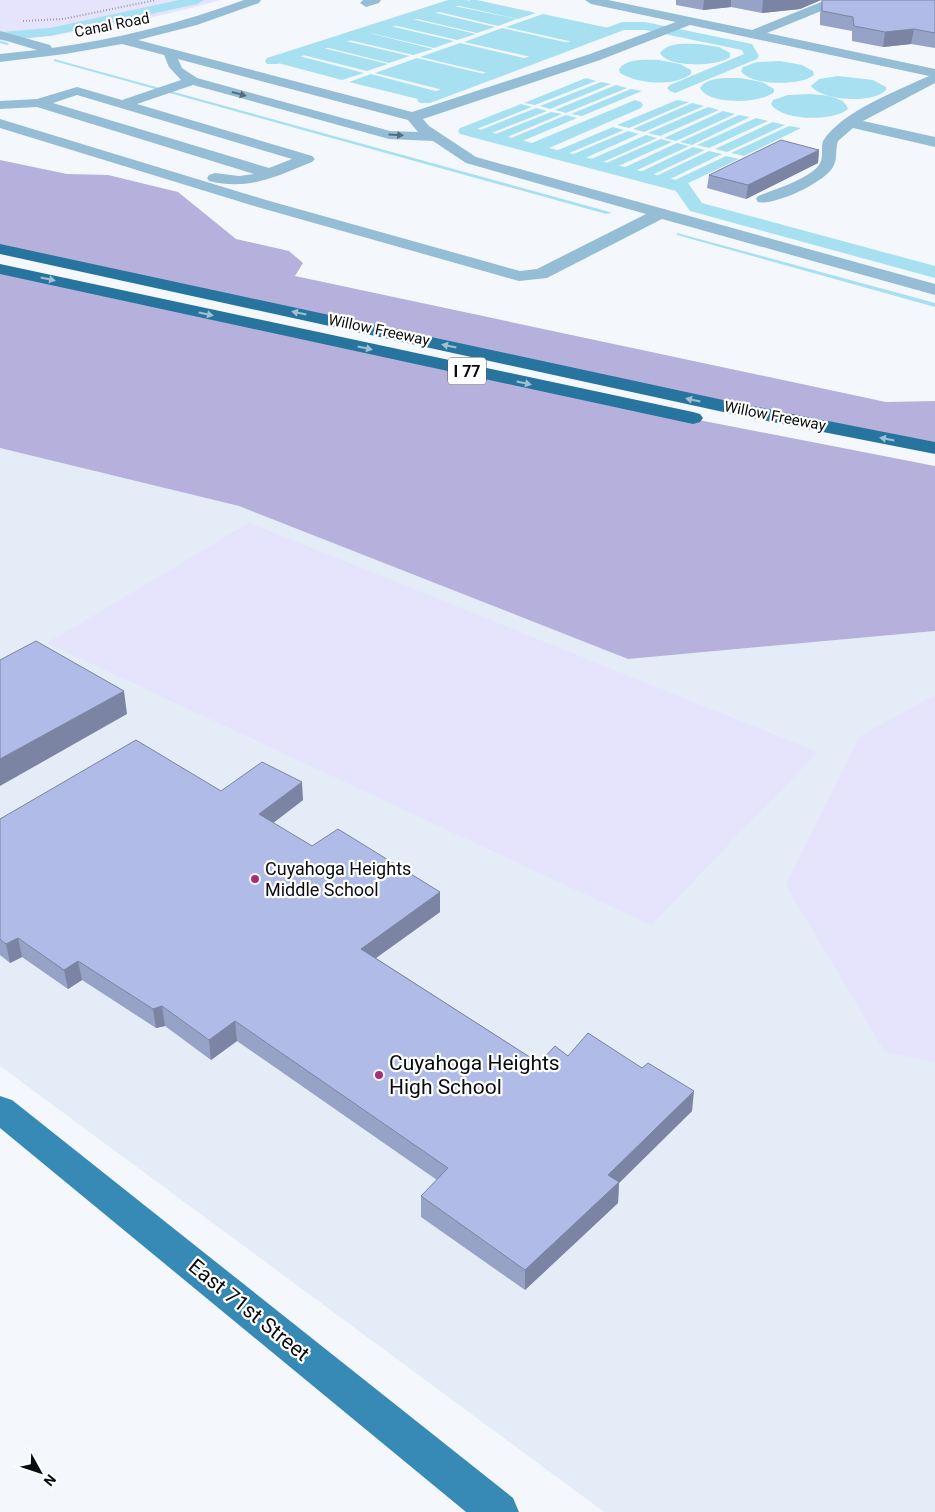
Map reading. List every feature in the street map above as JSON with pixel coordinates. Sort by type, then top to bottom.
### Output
[{"type":"highway","points":[[0,233],[274,307]]},
{"type":"highway","name":"Willow Freeway","points":[[0,249],[737,409],[935,448]]},
{"type":"highway","name":"Willow Freeway","points":[[0,269],[632,406],[935,466]]},
{"type":"main road","name":"East 71st Street","points":[[0,1108],[498,1512]]},
{"type":"street","name":"Canal Road","points":[[0,58],[56,52],[140,37],[217,15],[255,0]]},
{"type":"street","points":[[591,0],[935,72]]},
{"type":"street","points":[[752,35],[837,0]]},
{"type":"street","points":[[364,128],[595,57],[689,22]]},
{"type":"street","points":[[0,35],[56,52]]},
{"type":"street","points":[[122,40],[407,115],[424,129],[471,160],[935,290]]},
{"type":"street","points":[[170,54],[173,66],[185,84]]},
{"type":"street","points":[[764,199],[802,183],[825,170],[829,160],[828,148],[833,136],[852,123],[935,78]]},
{"type":"street","points":[[124,104],[185,84],[275,104],[389,135],[436,137]]},
{"type":"street","points":[[0,105],[38,102],[77,90],[307,159],[246,181],[235,182],[223,180],[0,110]]},
{"type":"street","points":[[275,104],[281,98],[311,90]]},
{"type":"street","points":[[38,102],[268,173]]},
{"type":"street","points":[[0,123],[268,205],[520,276],[541,274],[659,214]]},
{"type":"street","points":[[852,123],[935,142]]},
{"type":"path","points":[[15,22],[63,19],[156,0]]},
{"type":"shaded area","points":[[0,0],[221,0],[111,26],[0,42]]},
{"type":"shaded area","points":[[0,160],[67,174],[108,175],[178,192],[236,239],[289,251],[303,263],[295,276],[886,402],[935,401],[935,448],[0,249]]},
{"type":"shaded area","points":[[0,269],[632,407],[935,466],[935,631],[628,659],[239,506],[0,448]]},
{"type":"shaded area","points":[[0,448],[239,506],[628,659],[935,631],[935,1512],[604,1512],[0,1066]]},
{"type":"shaded area","points":[[249,523],[818,752],[651,925],[47,643]]},
{"type":"shaded area","points":[[935,695],[935,1062],[885,1052],[786,885],[859,737]]},
{"type":"water","points":[[471,0],[536,13],[518,19],[455,5]]},
{"type":"water","points":[[454,6],[517,19],[498,26],[435,11]]},
{"type":"water","points":[[432,12],[495,27],[477,33],[413,18]]},
{"type":"water","points":[[543,14],[609,28],[573,42],[506,27]]},
{"type":"water","points":[[412,19],[476,34],[457,40],[393,25]]},
{"type":"water","points":[[390,26],[454,41],[434,48],[370,33]]},
{"type":"water","points":[[502,28],[569,43],[531,57],[464,42]]},
{"type":"water","points":[[369,33],[433,49],[413,55],[349,40]]},
{"type":"water","points":[[346,41],[410,56],[389,63],[325,47]]},
{"type":"water","points":[[460,43],[528,59],[488,73],[420,57]]},
{"type":"water","points":[[699,44],[719,47],[730,53],[730,57],[715,63],[693,64],[672,61],[660,53],[663,49],[672,45]]},
{"type":"water","points":[[323,48],[388,64],[367,71],[303,55]]},
{"type":"water","points":[[299,56],[364,73],[342,80],[278,63]]},
{"type":"water","points":[[417,58],[484,74],[443,90],[375,73]]},
{"type":"water","points":[[659,60],[680,64],[691,70],[691,74],[675,81],[646,82],[620,73],[619,69],[623,65],[632,61]]},
{"type":"water","points":[[780,61],[802,65],[813,71],[814,75],[799,81],[776,83],[755,80],[746,76],[741,71],[743,67],[757,62]]},
{"type":"water","points":[[371,74],[439,92],[418,99],[349,82]]},
{"type":"water","points":[[838,76],[873,80],[886,87],[886,90],[871,97],[848,99],[826,95],[811,86],[819,79]]},
{"type":"water","points":[[586,78],[596,81],[535,105],[524,103]]},
{"type":"water","points":[[740,78],[762,82],[774,89],[774,92],[758,99],[735,101],[713,97],[705,94],[700,88],[708,81]]},
{"type":"water","points":[[601,82],[611,84],[550,109],[540,106]]},
{"type":"water","points":[[616,85],[627,88],[566,113],[555,110]]},
{"type":"water","points":[[631,89],[642,91],[582,116],[571,114]]},
{"type":"water","points":[[811,94],[838,99],[848,109],[831,116],[808,118],[785,114],[771,104],[773,100],[788,95]]},
{"type":"water","points":[[677,100],[689,102],[629,128],[617,125]]},
{"type":"water","points":[[692,103],[704,106],[644,132],[633,129]]},
{"type":"water","points":[[521,104],[532,107],[474,130],[463,127]]},
{"type":"water","points":[[708,107],[719,110],[660,136],[648,133]]},
{"type":"water","points":[[536,108],[547,111],[489,134],[478,131]]},
{"type":"water","points":[[723,111],[735,114],[676,141],[664,138]]},
{"type":"water","points":[[551,112],[562,114],[505,138],[493,135]]},
{"type":"water","points":[[566,115],[577,118],[520,142],[509,139]]},
{"type":"water","points":[[739,115],[750,117],[692,145],[680,142]]},
{"type":"water","points":[[756,118],[768,121],[709,148],[697,145]]},
{"type":"water","points":[[773,122],[785,125],[727,152],[715,149]]},
{"type":"water","points":[[789,126],[801,128],[744,156],[731,153]]},
{"type":"water","points":[[613,127],[624,130],[567,154],[556,151]]},
{"type":"water","points":[[628,131],[639,134],[583,159],[571,155]]},
{"type":"water","points":[[646,135],[657,138],[601,163],[589,160]]},
{"type":"water","points":[[661,139],[672,142],[616,167],[604,164]]},
{"type":"water","points":[[677,143],[689,146],[633,172],[621,169]]},
{"type":"water","points":[[693,147],[705,150],[650,176],[638,173]]},
{"type":"water","points":[[709,151],[722,154],[666,181],[654,177]]},
{"type":"water","points":[[726,156],[739,159],[684,185],[671,182]]},
{"type":"building","points":[[822,0],[935,0],[935,33],[914,29],[885,32],[854,26],[853,17],[822,11]]},
{"type":"building","points":[[781,140],[819,150],[748,185],[709,175]]},
{"type":"building","points":[[36,641],[124,691],[0,759],[0,660]]},
{"type":"building","points":[[136,740],[221,791],[262,762],[302,782],[259,814],[312,846],[338,829],[440,892],[361,949],[539,1063],[555,1046],[568,1056],[588,1033],[642,1068],[648,1063],[694,1091],[608,1175],[619,1182],[525,1270],[421,1196],[448,1168],[235,1021],[209,1040],[162,1006],[153,1009],[78,961],[64,970],[18,938],[6,944],[0,939],[0,819]]},
{"type":"waterway","points":[[0,36],[50,32],[197,0]]},
{"type":"waterway","points":[[272,61],[461,0]]},
{"type":"waterway","points":[[425,100],[622,26],[645,26],[747,47],[752,56],[675,88]]},
{"type":"waterway","points":[[0,42],[7,44]]},
{"type":"waterway","points":[[56,60],[608,213]]},
{"type":"waterway","points":[[534,148],[635,105]]},
{"type":"waterway","points":[[466,131],[682,187],[696,207],[935,272]]},
{"type":"waterway","points":[[679,234],[935,305]]},
{"type":"place","name":"Cuyahoga Heights Middle School","points":[[255,879]]},
{"type":"place","name":"Cuyahoga Heights High School","points":[[379,1075]]}]
